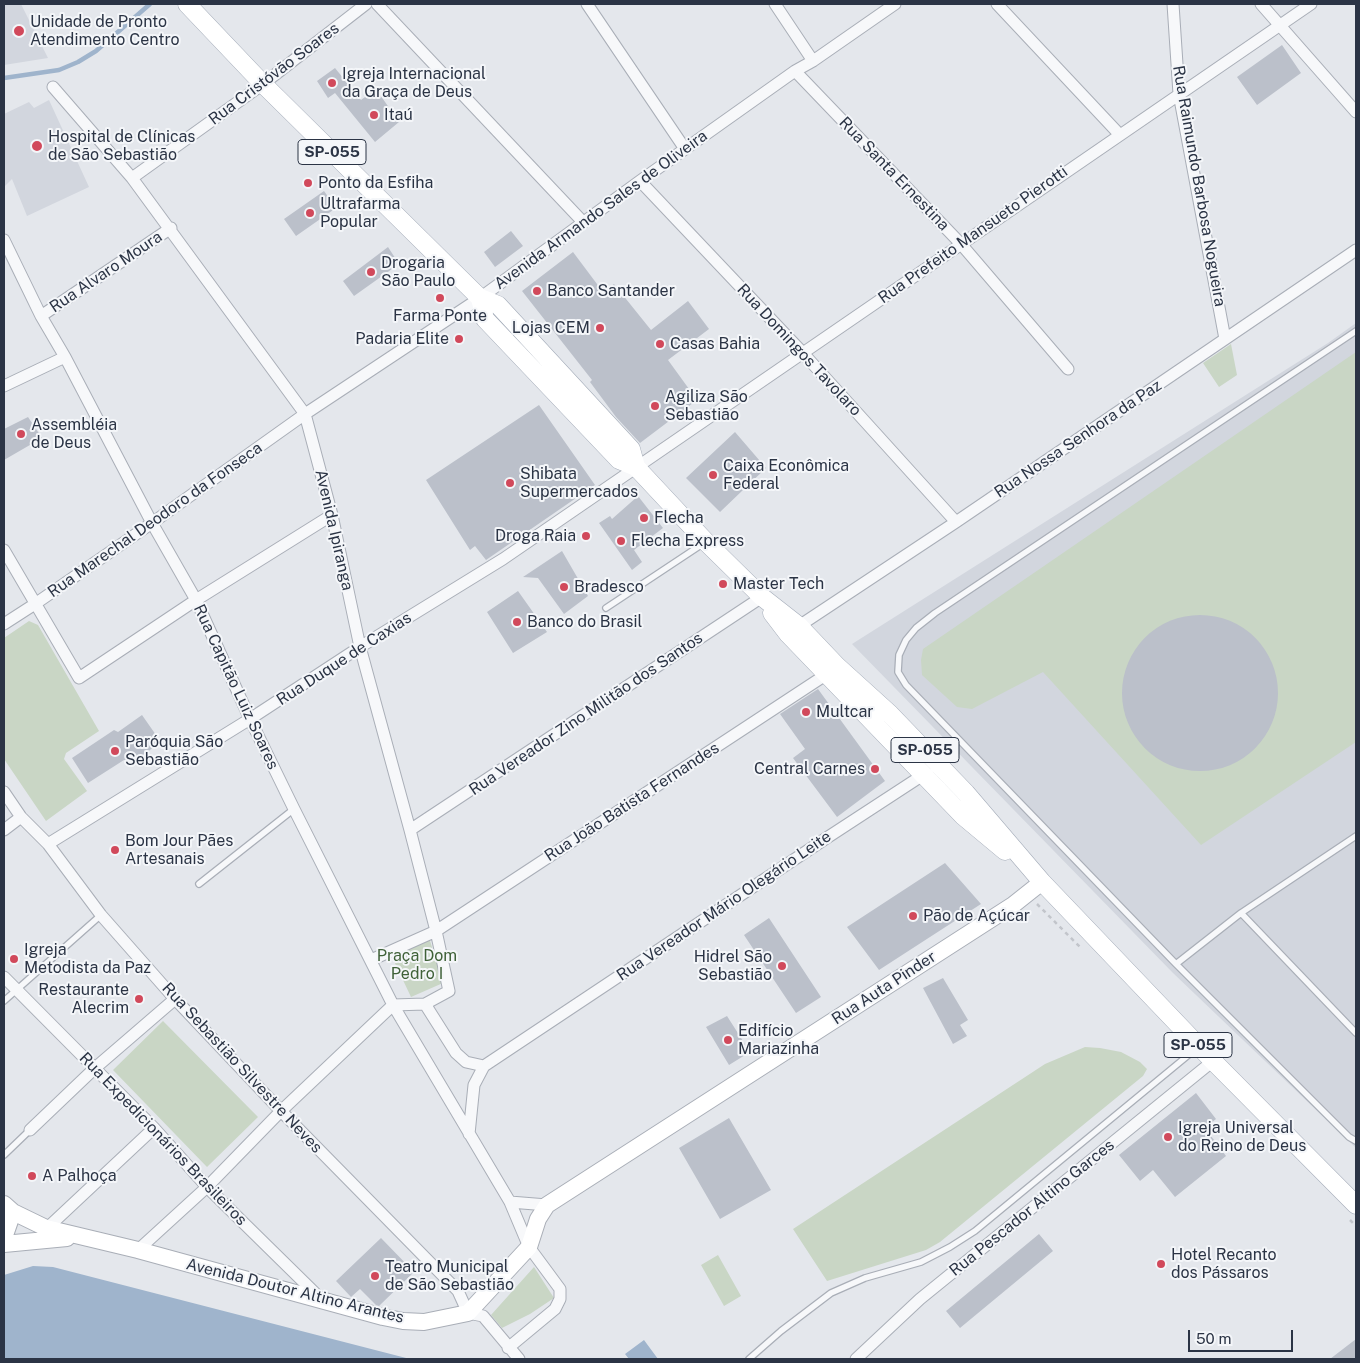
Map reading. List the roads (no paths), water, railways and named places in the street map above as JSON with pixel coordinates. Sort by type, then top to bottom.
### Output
[{"type":"main road","name":"SP-055","points":[[187,4],[264,84],[480,298]]},
{"type":"main road","points":[[480,298],[498,306],[631,449],[636,467]]},
{"type":"main road","name":"SP-055","points":[[636,467],[706,542],[762,597],[799,626],[837,666],[890,714],[966,793],[1042,882],[1213,1061],[1356,1205]]},
{"type":"main road","name":"SP-055","points":[[762,597],[788,634],[963,816],[1042,882]]},
{"type":"main road","name":"Rua Auta Pinder","points":[[547,1205],[1013,905],[1042,882]]},
{"type":"main road","points":[[468,1313],[529,1246],[538,1219],[547,1205]]},
{"type":"main road","points":[[4,1238],[8,1208]]},
{"type":"main road","name":"Avenida Doutor Altino Arantes","points":[[8,1208],[46,1228],[138,1250],[382,1317],[424,1322],[468,1313]]},
{"type":"main road","name":"Avenida Doutor Altino Arantes","points":[[4,1244],[79,1237]]},
{"type":"street","name":"Rua Cristóvão Soares","points":[[132,178],[264,84],[366,4]]},
{"type":"street","points":[[377,4],[583,222]]},
{"type":"street","points":[[587,4],[685,149]]},
{"type":"street","points":[[775,4],[812,62]]},
{"type":"street","name":"Avenida Armando Sales de Oliveira","points":[[306,414],[480,298],[685,149],[894,4]]},
{"type":"street","points":[[996,4],[1120,134]]},
{"type":"street","name":"Rua Raimundo Barbosa Nogueira","points":[[1173,4],[1179,94],[1225,339]]},
{"type":"street","points":[[1261,4],[1356,112]]},
{"type":"street","name":"Rua Prefeito Mansueto Pierotti","points":[[636,467],[1311,4]]},
{"type":"street","name":"Rua Santa Ernestina","points":[[795,71],[961,244],[1068,369]]},
{"type":"street","name":"Avenida Ipiranga","points":[[53,86],[132,178],[171,228],[306,414],[332,514],[360,647],[410,830],[449,991],[424,1004],[393,1005]]},
{"type":"street","name":"Rua Domingos Tavolaro","points":[[640,181],[802,352],[956,522]]},
{"type":"street","name":"Rua Alvaro Moura","points":[[41,316],[171,228]]},
{"type":"street","name":"Rua Capitão Luiz Soares","points":[[5,245],[152,523],[196,600],[250,719],[393,1005],[510,1202],[529,1246],[560,1289],[560,1299],[555,1309],[508,1348]]},
{"type":"street","name":"Rua Nossa Senhora da Paz","points":[[799,626],[956,522],[1356,250]]},
{"type":"street","points":[[4,386],[65,357]]},
{"type":"street","name":"Rua Marechal Deodoro da Fonseca","points":[[4,624],[152,523],[306,414]]},
{"type":"street","name":"Rua Duque de Caxias","points":[[48,844],[503,559],[636,467]]},
{"type":"street","points":[[4,550],[79,678],[196,600],[332,514]]},
{"type":"street","name":"Rua Vereador Zino Militão dos Santos","points":[[410,830],[762,597]]},
{"type":"street","name":"Rua João Batista Fernandes","points":[[371,960],[436,931],[828,674]]},
{"type":"street","points":[[923,775],[941,775],[966,793]]},
{"type":"street","name":"Rua Vereador Mário Olegário Leite","points":[[484,1066],[923,775]]},
{"type":"street","name":"Rua Sebastião Silvestre Neves","points":[[4,792],[21,817],[48,844],[101,915],[175,999],[281,1111],[458,1291],[468,1313]]},
{"type":"street","points":[[4,830],[21,817]]},
{"type":"street","name":"Rua Expedicionários Brasileiros","points":[[4,977],[154,1128],[207,1187],[322,1300]]},
{"type":"street","points":[[30,1130],[95,1068],[175,999]]},
{"type":"street","points":[[424,1004],[456,1053],[466,1062],[484,1066],[474,1085],[469,1134]]},
{"type":"street","points":[[138,1250],[207,1187],[281,1111],[393,1005]]},
{"type":"street","name":"Rua Pescador Altino Garces","points":[[856,1359],[920,1299],[1213,1061]]},
{"type":"street","points":[[35,1241],[46,1228],[154,1128]]},
{"type":"street","points":[[510,1202],[547,1205]]},
{"type":"street","points":[[468,1313],[483,1316],[519,1359]]},
{"type":"lane","points":[[1356,331],[935,613],[916,628],[906,640],[899,655],[898,672],[906,685],[1176,964],[1349,1137],[1356,1141]]},
{"type":"lane","points":[[606,608],[706,542]]},
{"type":"lane","points":[[199,884],[294,809]]},
{"type":"lane","points":[[1176,964],[1241,913],[1356,836]]},
{"type":"lane","points":[[1241,913],[1356,1033]]},
{"type":"lane","points":[[4,1001],[101,915]]},
{"type":"lane","points":[[749,1359],[781,1331],[831,1293],[865,1278],[921,1262],[950,1248],[975,1231],[1199,1046]]},
{"type":"lane","points":[[4,1155],[30,1130]]},
{"type":"water","points":[[33,1266],[53,1267],[410,1359],[4,1359],[4,1275]]},
{"type":"water","points":[[644,1340],[658,1359],[629,1359],[625,1354]]},
{"type":"waterway","points":[[4,78],[59,70],[78,62],[96,51],[150,4]]},
{"type":"place","name":"Unidade de Pronto Atendimento Centro","points":[[19,31]]},
{"type":"place","name":"Igreja Internacional da Graça de Deus","points":[[332,83]]},
{"type":"place","name":"Itaú","points":[[374,115]]},
{"type":"place","name":"Hospital de Clínicas de São Sebastião","points":[[37,146]]},
{"type":"place","name":"Ponto da Esfiha","points":[[308,183]]},
{"type":"place","name":"Ultrafarma Popular","points":[[310,213]]},
{"type":"place","name":"Drogaria São Paulo","points":[[371,272]]},
{"type":"place","name":"Banco Santander","points":[[537,291]]},
{"type":"place","name":"Farma Ponte","points":[[440,298]]},
{"type":"place","name":"Lojas CEM","points":[[600,328]]},
{"type":"place","name":"Padaria Elite","points":[[459,339]]},
{"type":"place","name":"Casas Bahia","points":[[660,344]]},
{"type":"place","name":"Agiliza São Sebastião","points":[[655,406]]},
{"type":"place","name":"Assembléia de Deus","points":[[21,434]]},
{"type":"place","name":"Caixa Econômica Federal","points":[[713,475]]},
{"type":"place","name":"Shibata Supermercados","points":[[510,483]]},
{"type":"place","name":"Flecha","points":[[644,518]]},
{"type":"place","name":"Droga Raia","points":[[586,536]]},
{"type":"place","name":"Flecha Express","points":[[621,541]]},
{"type":"place","name":"Master Tech","points":[[723,584]]},
{"type":"place","name":"Bradesco","points":[[564,587]]},
{"type":"place","name":"Banco do Brasil","points":[[517,622]]},
{"type":"place","name":"Multcar","points":[[806,712]]},
{"type":"place","name":"Paróquia São Sebastião","points":[[115,751]]},
{"type":"place","name":"Central Carnes","points":[[875,769]]},
{"type":"place","name":"Bom Jour Pães Artesanais","points":[[115,850]]},
{"type":"place","name":"Pão de Açúcar","points":[[913,916]]},
{"type":"place","name":"Igreja Metodista da Paz","points":[[14,959]]},
{"type":"place","name":"Hidrel São Sebastião","points":[[782,966]]},
{"type":"place","name":"Restaurante Alecrim","points":[[139,999]]},
{"type":"place","name":"Edifício Mariazinha","points":[[728,1040]]},
{"type":"place","name":"Igreja Universal do Reino de Deus","points":[[1168,1137]]},
{"type":"place","name":"A Palhoça","points":[[32,1176]]},
{"type":"place","name":"Hotel Recanto dos Pássaros","points":[[1161,1264]]},
{"type":"place","name":"Teatro Municipal de São Sebastião","points":[[375,1276]]},
{"type":"park label","name":"Praça Dom Pedro I","points":[[417,965]]}]
